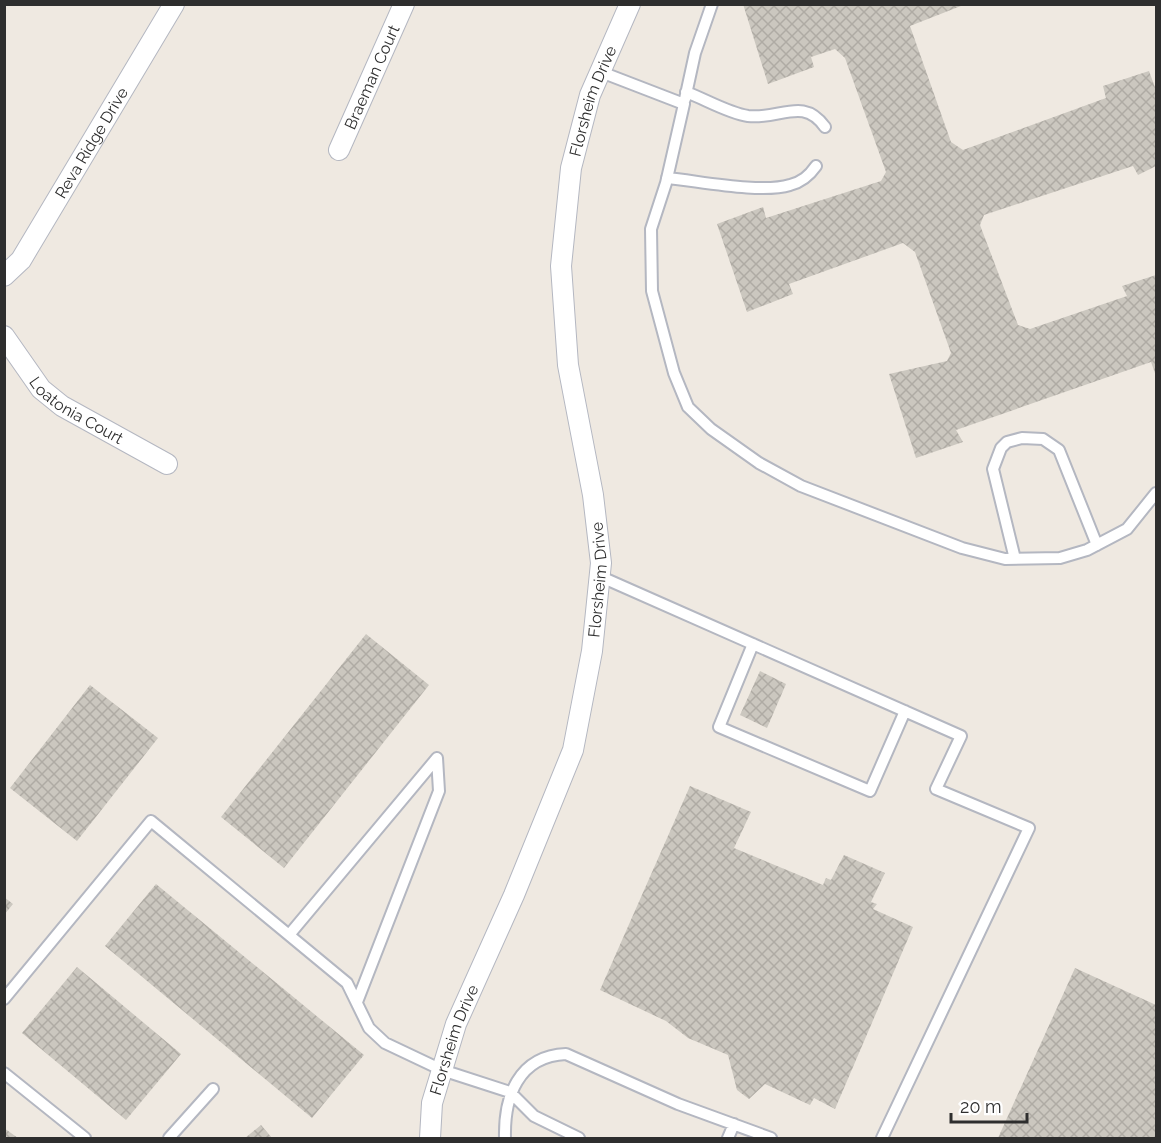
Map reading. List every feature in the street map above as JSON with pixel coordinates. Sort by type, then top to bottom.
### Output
[{"type":"street","name":"Reva Ridge Drive","points":[[4,276],[21,260],[174,4]]},
{"type":"street","name":"Braeman Court","points":[[339,150],[404,4]]},
{"type":"street","name":"Florsheim Drive","points":[[430,1138],[432,1103],[456,1024],[514,895],[573,750],[592,651],[601,563],[593,495],[568,365],[561,266],[571,168],[590,95],[630,4]]},
{"type":"street","name":"Loatonia Court","points":[[4,336],[41,389],[62,406],[167,464]]},
{"type":"lane","points":[[712,4],[695,53],[668,178],[651,229],[652,291],[674,374],[688,407],[711,429],[759,463],[801,486],[962,548],[1015,559],[1060,558],[1097,545],[1128,529],[1156,493]]},
{"type":"lane","points":[[601,72],[684,104]]},
{"type":"lane","points":[[686,92],[745,116],[764,117],[801,109],[816,114],[825,127]]},
{"type":"lane","points":[[668,178],[729,185],[789,186],[808,177],[816,166]]},
{"type":"lane","points":[[1015,559],[993,469],[1001,448],[1007,442],[1022,438],[1043,439],[1059,450],[1097,545]]},
{"type":"lane","points":[[599,576],[961,736],[936,789],[1029,828],[882,1138]]},
{"type":"lane","points":[[753,644],[719,727],[870,791],[905,711]]},
{"type":"lane","points":[[289,935],[437,758],[440,791],[357,1002]]},
{"type":"lane","points":[[4,999],[151,821],[347,983],[369,1028],[385,1043],[442,1070],[510,1092],[534,1116],[579,1138]]},
{"type":"lane","points":[[505,1138],[510,1092],[529,1066],[553,1054],[566,1053],[678,1104],[771,1138]]},
{"type":"lane","points":[[4,1073],[85,1138]]},
{"type":"lane","points":[[169,1138],[213,1089]]},
{"type":"lane","points":[[728,1138],[734,1124]]},
{"type":"building","points":[[743,4],[966,4],[910,26],[951,142],[963,150],[1106,98],[1103,86],[1149,71],[1156,90],[1156,166],[1138,175],[1133,166],[984,215],[980,225],[1018,325],[1030,329],[1127,296],[1122,286],[1156,275],[1156,376],[1151,362],[956,430],[963,442],[916,458],[889,374],[947,361],[951,353],[915,252],[903,243],[789,284],[793,294],[747,312],[717,224],[763,207],[766,218],[881,181],[886,172],[845,58],[835,49],[811,57],[814,67],[768,84]]},
{"type":"building","points":[[366,634],[429,685],[284,868],[221,817]]},
{"type":"building","points":[[760,671],[786,684],[767,728],[740,715]]},
{"type":"building","points":[[90,685],[158,738],[77,841],[10,788]]},
{"type":"building","points":[[690,786],[751,812],[734,848],[823,885],[826,878],[831,880],[844,855],[885,873],[871,902],[877,904],[873,909],[913,927],[835,1109],[814,1098],[810,1105],[765,1084],[749,1099],[737,1090],[728,1055],[688,1038],[666,1021],[600,990]]},
{"type":"building","points":[[156,884],[364,1055],[312,1118],[105,946]]},
{"type":"building","points":[[4,897],[13,904],[4,915]]},
{"type":"building","points":[[77,967],[181,1054],[126,1120],[22,1033]]},
{"type":"building","points":[[1075,968],[1156,1005],[1156,1138],[998,1138]]},
{"type":"building","points":[[261,1125],[272,1138],[245,1138]]},
{"type":"building","points":[[4,1128],[18,1138],[4,1138]]}]
